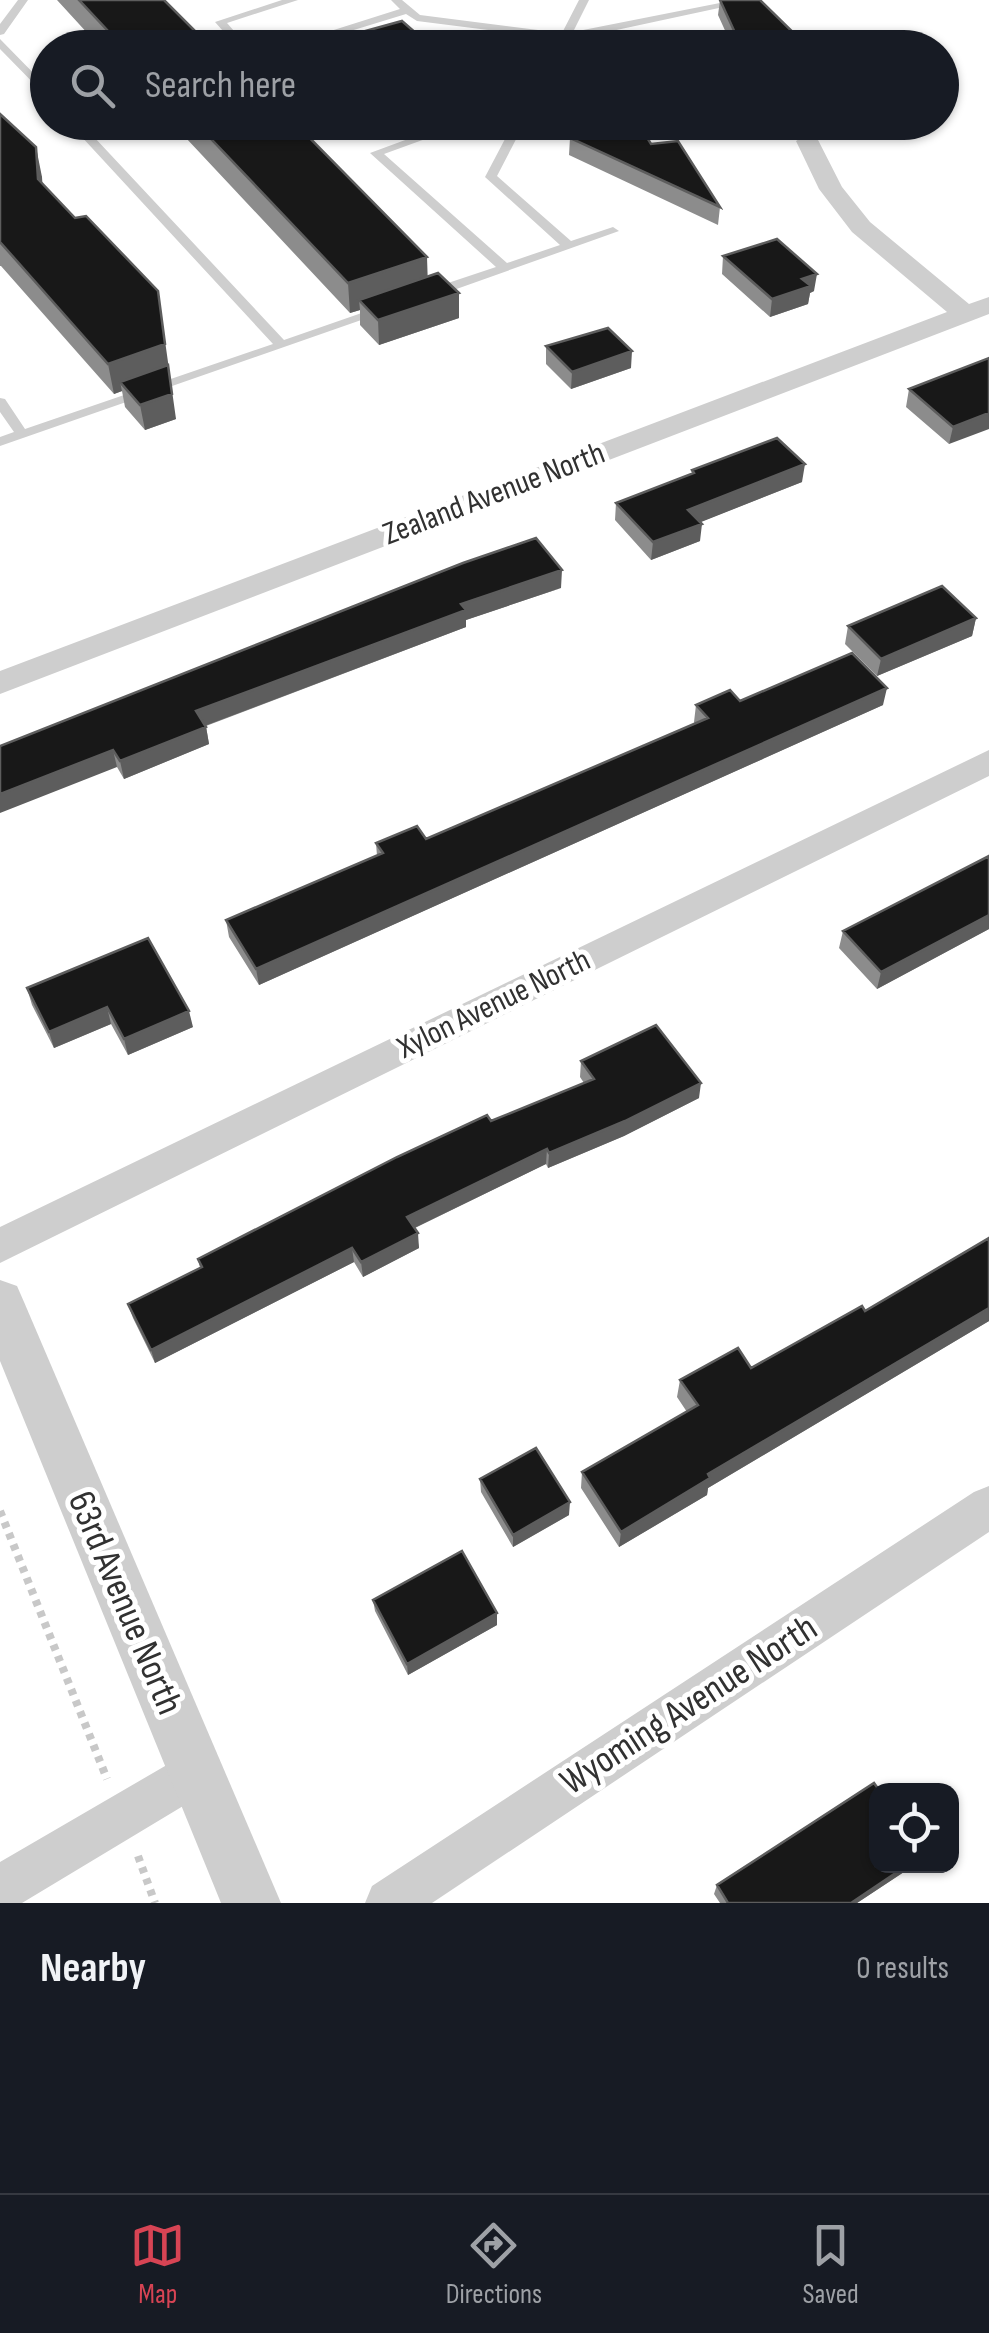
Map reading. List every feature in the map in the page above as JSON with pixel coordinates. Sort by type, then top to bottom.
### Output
[{"type":"street","points":[[808,141],[832,189],[861,227],[977,310]]},
{"type":"street","name":"Zealand Avenue North","points":[[0,683],[977,310]]},
{"type":"street","name":"Xylon Avenue North","points":[[0,1246],[989,762]]},
{"type":"street","name":"63rd Avenue North","points":[[0,1302],[251,1903]]},
{"type":"street","name":"Wyoming Avenue North","points":[[389,1903],[989,1507]]},
{"type":"street","points":[[0,1889],[196,1771]]},
{"type":"lane","points":[[0,32],[23,0]]},
{"type":"lane","points":[[227,30],[220,22],[294,0]]},
{"type":"lane","points":[[396,0],[418,18],[490,30]]},
{"type":"lane","points":[[569,30],[584,0]]},
{"type":"lane","points":[[656,20],[662,0]]},
{"type":"lane","points":[[614,30],[751,0]]},
{"type":"lane","points":[[341,30],[407,10]]},
{"type":"lane","points":[[0,42],[30,75]]},
{"type":"lane","points":[[90,140],[282,345]]},
{"type":"lane","points":[[414,140],[376,153],[505,268]]},
{"type":"lane","points":[[511,140],[491,177],[569,246]]},
{"type":"lane","points":[[412,300],[613,231]]},
{"type":"lane","points":[[0,442],[394,306]]},
{"type":"lane","points":[[0,402],[22,434]]},
{"type":"path","points":[[0,1511],[156,1903]]},
{"type":"building","points":[[79,0],[164,0],[194,30],[107,30]]},
{"type":"building","points":[[720,0],[760,0],[791,30],[734,30]]},
{"type":"building","points":[[402,21],[412,30],[369,30]]},
{"type":"building","points":[[0,114],[36,147],[38,179],[75,218],[86,216],[158,291],[165,344],[108,364],[0,242]]},
{"type":"building","points":[[212,140],[312,140],[427,257],[348,283]]},
{"type":"building","points":[[574,140],[648,140],[651,144],[678,141],[720,207]]},
{"type":"building","points":[[777,239],[817,274],[802,279],[811,286],[772,299],[723,256]]},
{"type":"building","points":[[438,273],[459,293],[378,320],[359,300]]},
{"type":"building","points":[[608,328],[632,351],[572,372],[546,346]]},
{"type":"building","points":[[989,358],[989,413],[953,427],[909,389]]},
{"type":"building","points":[[168,365],[172,394],[140,405],[120,382]]},
{"type":"building","points":[[777,438],[805,464],[688,510],[702,524],[653,542],[616,503],[694,473],[692,470]]},
{"type":"building","points":[[536,538],[562,570],[461,604],[466,610],[196,711],[206,727],[120,761],[113,750],[0,794],[0,746],[463,563]]},
{"type":"building","points":[[942,586],[976,618],[881,659],[848,626]]},
{"type":"building","points":[[852,653],[887,688],[256,969],[226,920],[383,853],[376,843],[417,826],[426,839],[708,718],[696,705],[730,690],[740,701]]},
{"type":"building","points":[[989,856],[989,915],[881,972],[843,931]]},
{"type":"building","points":[[148,938],[189,1011],[124,1039],[107,1007],[49,1032],[27,988]]},
{"type":"building","points":[[656,1025],[701,1083],[625,1121],[549,1153],[547,1149],[407,1217],[418,1233],[361,1262],[352,1248],[151,1350],[128,1304],[202,1267],[198,1259],[397,1157],[487,1115],[491,1121],[594,1079],[581,1061]]},
{"type":"building","points":[[989,1238],[989,1308],[708,1474],[710,1478],[621,1532],[582,1472],[698,1405],[680,1380],[738,1348],[751,1368],[862,1306],[865,1311]]},
{"type":"building","points":[[536,1448],[570,1502],[513,1535],[480,1479]]},
{"type":"building","points":[[462,1551],[497,1613],[407,1664],[373,1600]]},
{"type":"building","points":[[869,1786],[869,1873],[896,1873],[851,1903],[728,1903],[717,1885]]}]
